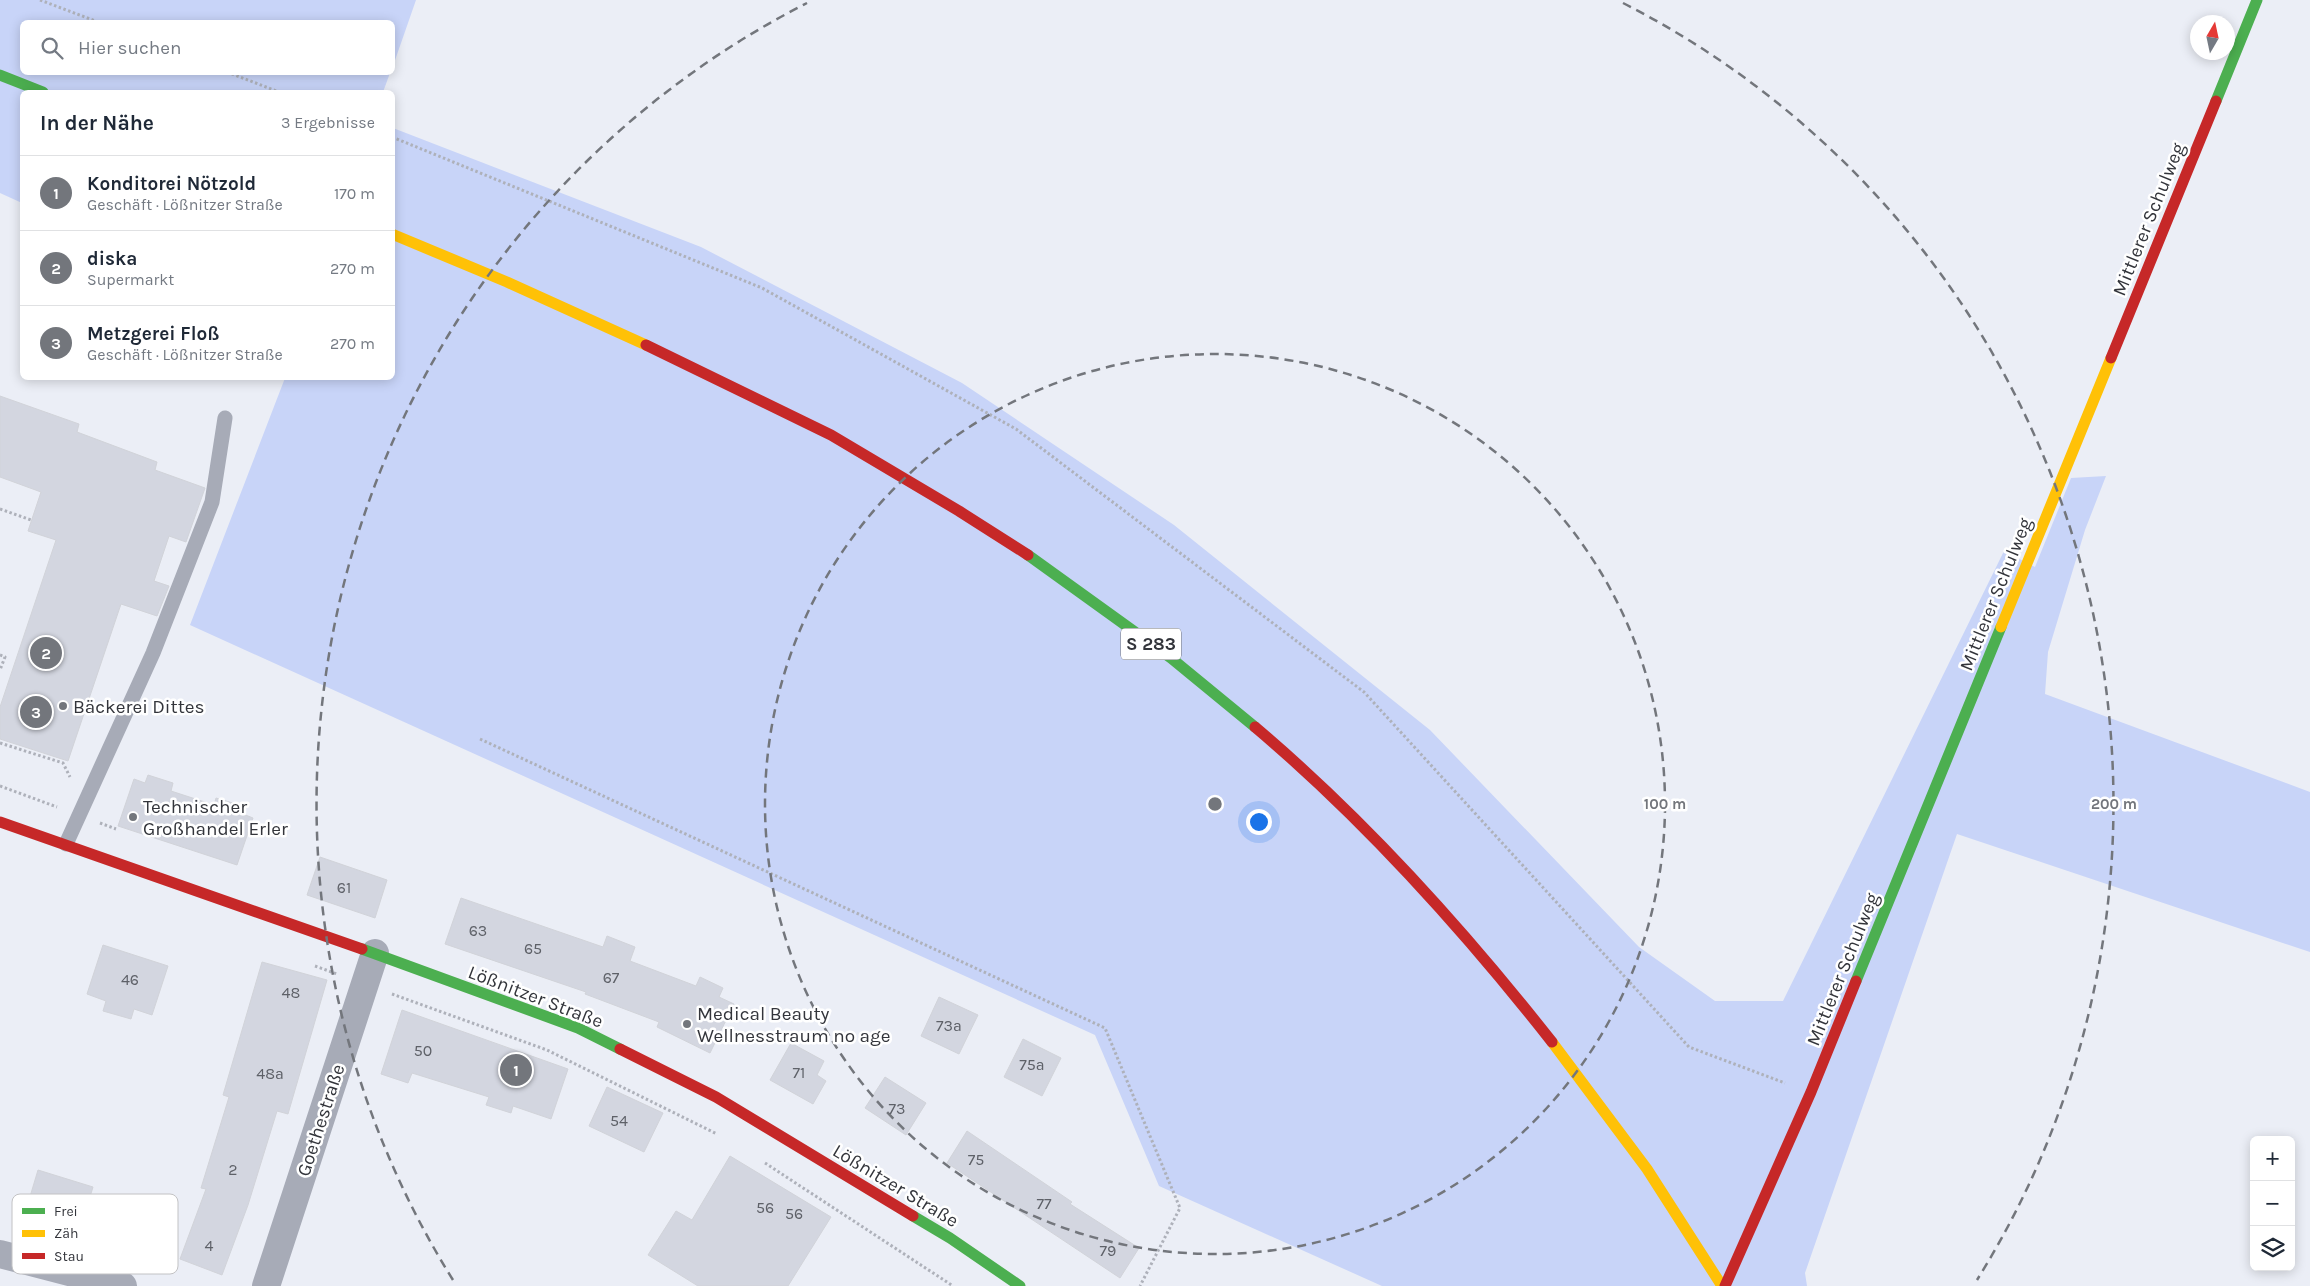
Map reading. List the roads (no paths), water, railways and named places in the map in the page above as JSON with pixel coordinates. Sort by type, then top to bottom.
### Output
[{"type":"street","name":"Mittlerer Schulweg","points":[[1723,1286],[1810,1092],[2257,0]]},
{"type":"street","points":[[0,75],[39,90]]},
{"type":"street","name":"S 283","points":[[395,235],[578,312],[847,444],[973,520],[1079,590],[1172,659],[1269,738],[1369,833],[1462,930],[1532,1015],[1596,1098],[1659,1186],[1723,1286]]},
{"type":"street","name":"Lößnitzer Straße","points":[[0,822],[375,953],[578,1028],[716,1098],[950,1238],[1020,1286]]},
{"type":"street","name":"Goethestraße","points":[[266,1286],[375,953]]},
{"type":"street","points":[[78,1274],[124,1286]]},
{"type":"lane","points":[[66,844],[153,653],[212,502],[225,418]]},
{"type":"place","name":"diska","points":[[46,653]]},
{"type":"place","name":"Bäckerei Dittes","points":[[63,706]]},
{"type":"place","name":"Metzgerei Floß","points":[[36,712]]},
{"type":"place","name":"Technischer Großhandel Erler","points":[[133,817]]},
{"type":"place","name":"Medical Beauty Wellnesstraum no age","points":[[687,1024]]},
{"type":"place","name":"Konditorei Nötzold","points":[[516,1070]]}]
